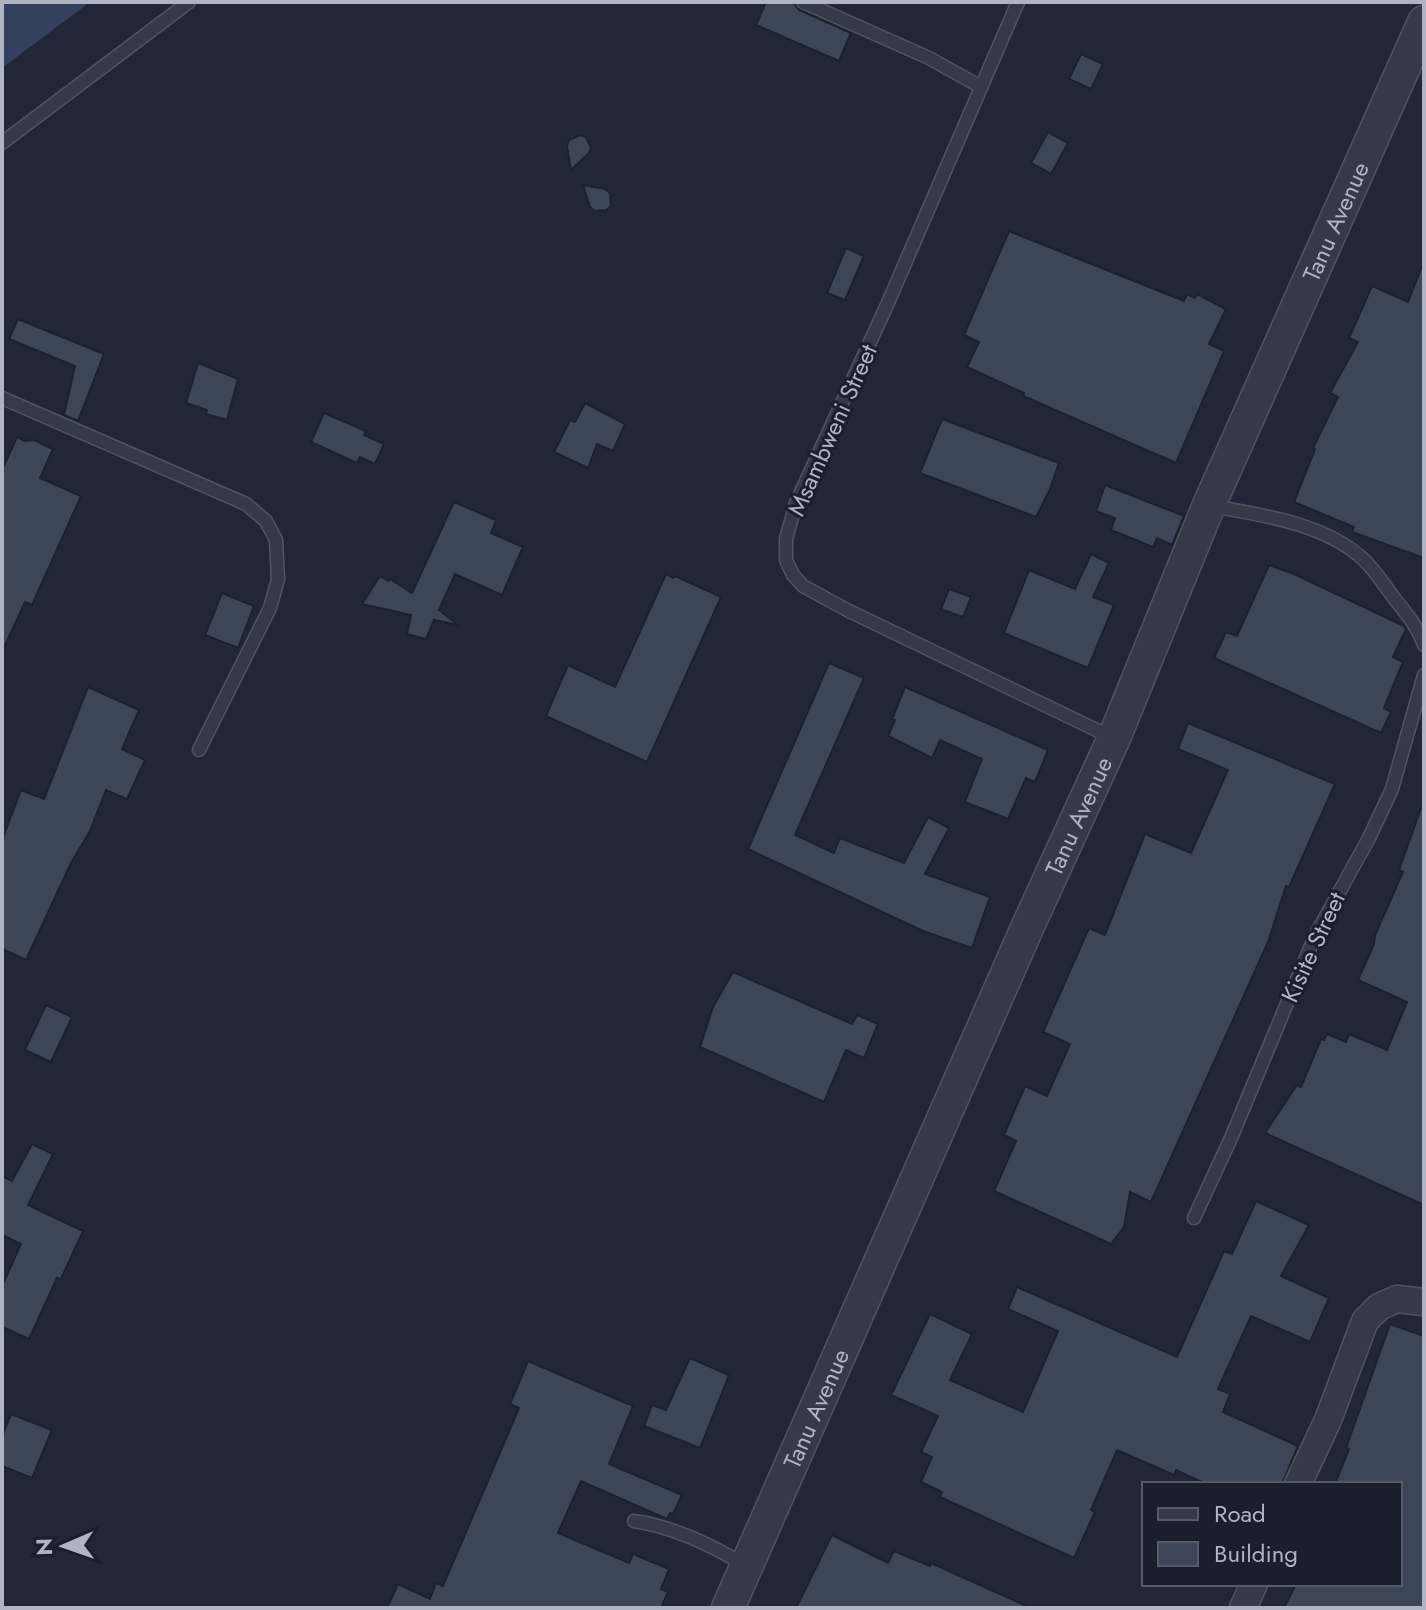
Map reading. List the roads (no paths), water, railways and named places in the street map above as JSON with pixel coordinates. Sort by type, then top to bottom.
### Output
[{"type":"street","name":"Tanu Avenue","points":[[728,1608],[1027,928],[1114,738],[1209,505],[1424,22]]},
{"type":"street","points":[[1299,1482],[1328,1420],[1365,1321],[1379,1307],[1397,1299],[1424,1302]]},
{"type":"street","points":[[1243,1608],[1253,1586]]},
{"type":"lane","points":[[2,143],[189,2]]},
{"type":"lane","points":[[803,2],[929,58],[981,87]]},
{"type":"lane","name":"Msambweni Street","points":[[1018,2],[887,305],[796,503],[786,539],[786,560],[803,586],[825,598],[1114,738]]},
{"type":"lane","points":[[2,398],[246,504],[266,521],[276,540],[278,579],[270,608],[199,750]]},
{"type":"lane","points":[[1209,505],[1298,526],[1323,534],[1351,550],[1375,572],[1423,640]]},
{"type":"lane","name":"Kisite Street","points":[[1194,1218],[1231,1138],[1315,936],[1392,789],[1424,675]]},
{"type":"lane","points":[[634,1521],[670,1529],[746,1566]]},
{"type":"water","points":[[2,2],[90,2],[2,68]]}]
